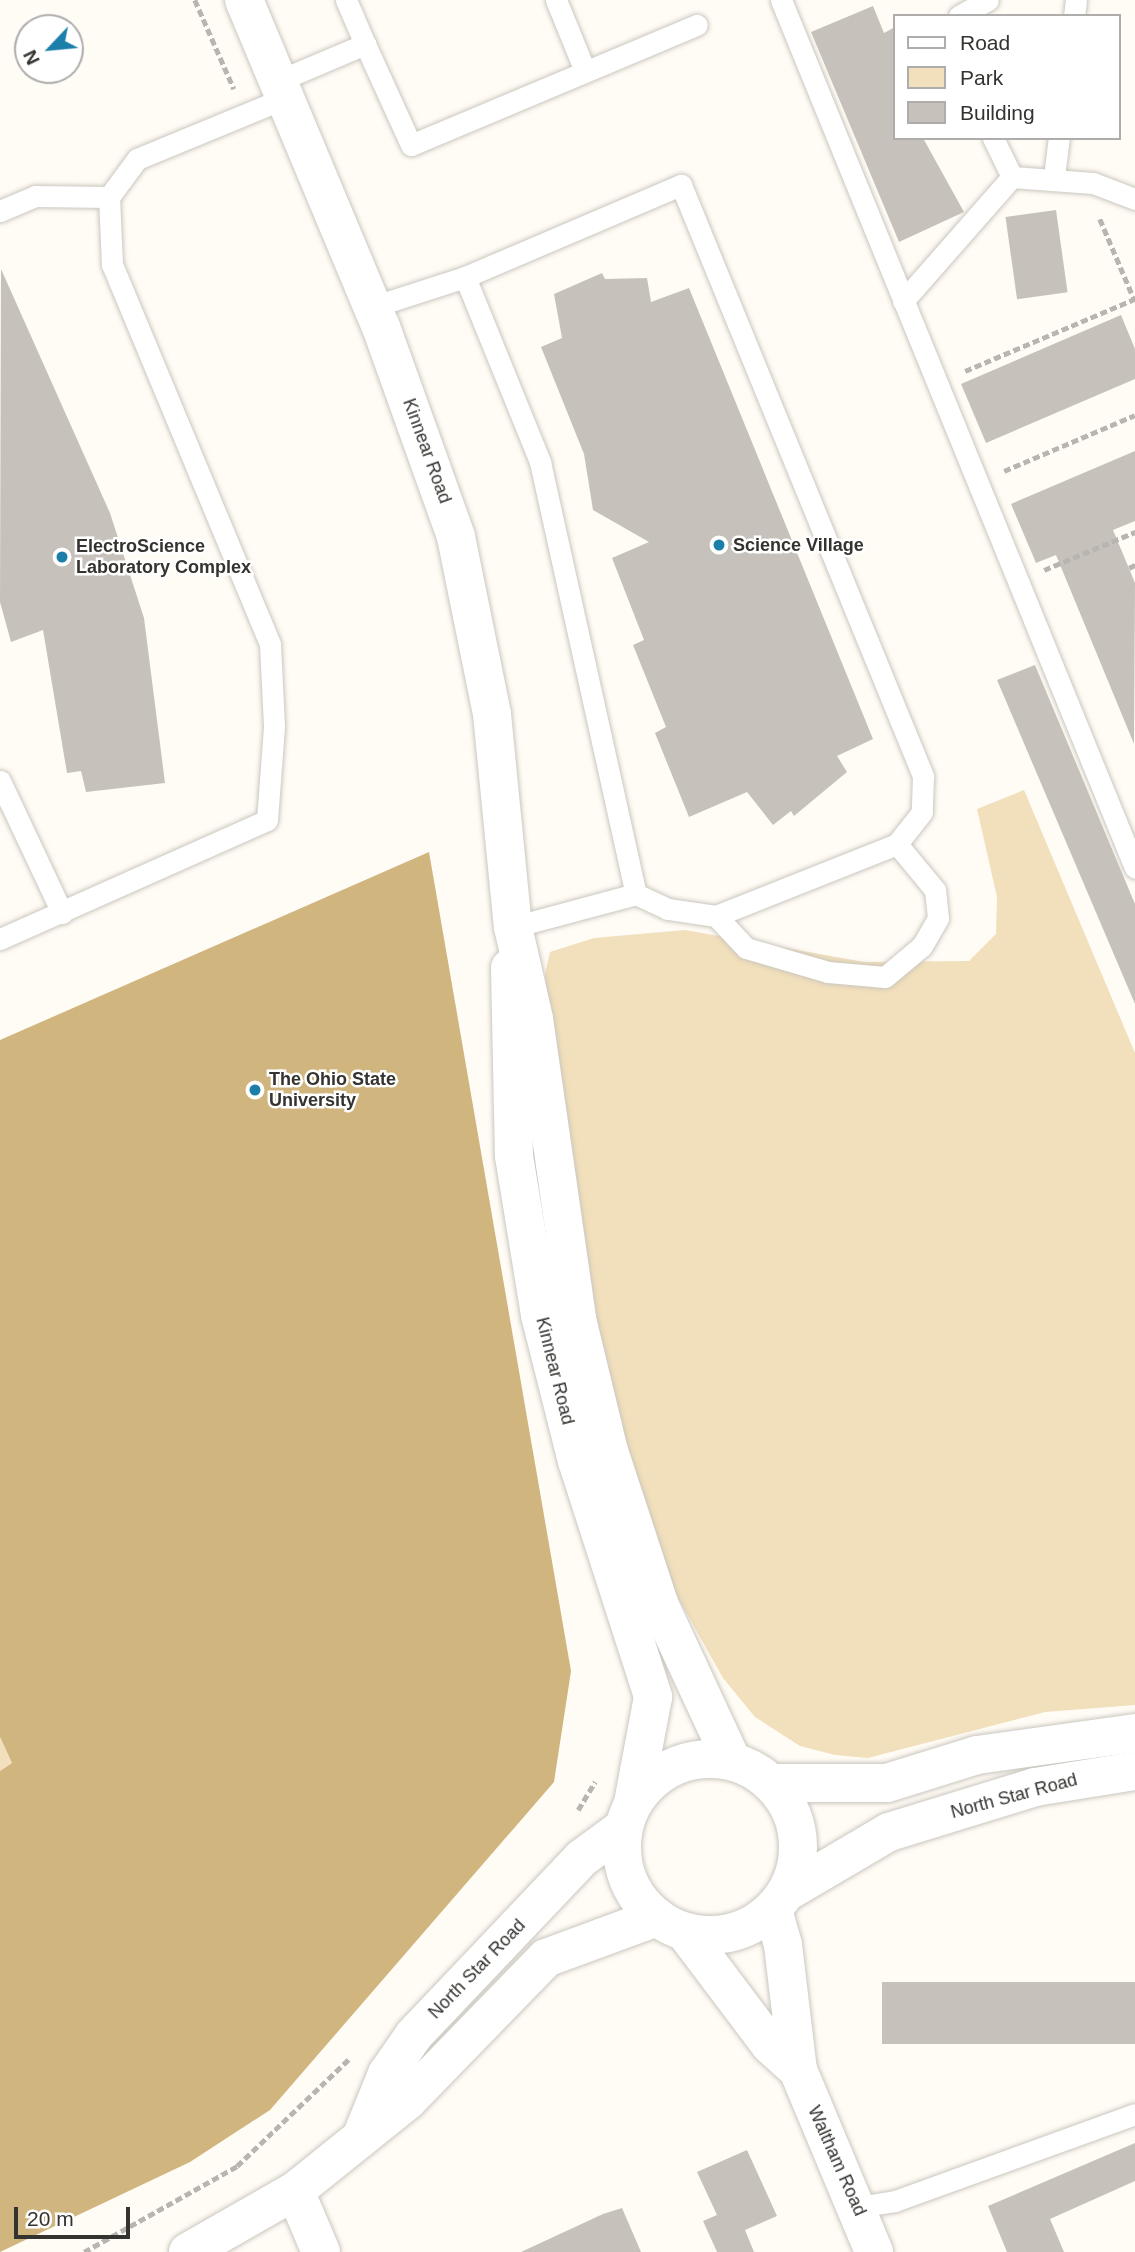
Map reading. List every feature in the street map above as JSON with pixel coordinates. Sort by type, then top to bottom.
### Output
[{"type":"street","name":"Kinnear Road","points":[[244,0],[372,307],[434,466],[474,610],[499,769],[513,927],[534,1019],[577,1319],[609,1451],[660,1606],[732,1761]]},
{"type":"street","name":"Kinnear Road","points":[[513,927],[507,1023],[514,1156],[540,1315],[577,1461],[653,1697],[628,1815]]},
{"type":"street","points":[[771,1783],[887,1783],[976,1755],[1135,1733]]},
{"type":"street","points":[[732,1761],[771,1783],[789,1806],[797,1834],[797,1864],[780,1901],[732,1933],[671,1925],[627,1878],[628,1815],[676,1765],[732,1761]]},
{"type":"street","name":"North Star Road","points":[[780,1901],[889,1832],[1035,1787],[1135,1772]]},
{"type":"street","name":"North Star Road","points":[[363,2133],[387,2074],[414,2035],[582,1858],[628,1815]]},
{"type":"street","name":"Waltham Road","points":[[780,1901],[798,2070],[858,2207],[874,2252]]},
{"type":"street","name":"North Star Road","points":[[188,2252],[295,2191],[363,2133],[408,2100],[546,1958],[671,1925]]},
{"type":"street","name":"Waltham Road","points":[[671,1925],[771,2045],[798,2070]]},
{"type":"street","points":[[295,2191],[321,2252]]},
{"type":"lane","points":[[346,0],[411,145],[697,24]]},
{"type":"lane","points":[[556,0],[585,71]]},
{"type":"lane","points":[[781,0],[1135,868]]},
{"type":"lane","points":[[963,14],[989,0]]},
{"type":"lane","points":[[0,939],[267,820],[274,726],[270,644],[113,265],[109,197],[137,159],[246,112],[365,44]]},
{"type":"lane","points":[[994,140],[1012,177]]},
{"type":"lane","points":[[1054,177],[1059,140]]},
{"type":"lane","points":[[903,301],[1012,177],[1054,177],[1135,199]]},
{"type":"lane","points":[[372,307],[465,276],[681,185],[923,776],[922,812],[897,844],[716,916],[668,909],[636,894],[513,927]]},
{"type":"lane","points":[[0,211],[35,195],[109,197]]},
{"type":"lane","points":[[465,276],[540,462],[636,894]]},
{"type":"lane","points":[[0,781],[62,913]]},
{"type":"lane","points":[[716,916],[746,948],[828,972],[885,977],[922,946],[938,918],[935,890],[897,844]]},
{"type":"lane","points":[[858,2207],[895,2201],[1135,2114]]},
{"type":"path","points":[[195,0],[246,112]]},
{"type":"path","points":[[954,362],[959,374],[1135,300],[1097,210]]},
{"type":"path","points":[[978,483],[1135,415]]},
{"type":"path","points":[[1018,582],[1135,532]]},
{"type":"path","points":[[1129,568],[1135,565]]},
{"type":"green space","points":[[1024,790],[1135,1053],[1135,1705],[1045,1712],[868,1758],[835,1755],[800,1746],[755,1717],[723,1678],[664,1573],[610,1402],[581,1273],[545,974],[550,952],[594,938],[685,930],[864,962],[969,961],[996,934],[997,897],[977,809]]},
{"type":"green space","points":[[0,1737],[12,1763],[0,1771]]},
{"type":"shaded area","points":[[429,852],[571,1671],[554,1782],[270,2110],[190,2162],[0,2252],[0,1771],[12,1763],[0,1737],[0,1040]]},
{"type":"building","points":[[873,6],[884,33],[894,28],[894,140],[924,140],[964,212],[899,242],[811,32]]},
{"type":"building","points":[[1056,210],[1068,292],[1017,299],[1005,217]]},
{"type":"building","name":"ElectroScience Laboratory Complex","points":[[1,269],[110,513],[144,618],[165,783],[86,792],[81,771],[67,773],[43,630],[11,642],[0,602]]},
{"type":"building","name":"Science Village","points":[[602,273],[605,279],[647,278],[651,302],[689,288],[873,739],[837,756],[847,772],[794,816],[791,811],[773,825],[747,792],[689,817],[655,733],[666,727],[633,645],[644,640],[612,558],[649,542],[593,510],[584,454],[541,347],[562,338],[554,294]]},
{"type":"building","points":[[1121,315],[1135,349],[1135,379],[986,443],[961,384]]},
{"type":"building","points":[[1135,451],[1135,521],[1113,530],[1135,583],[1134,744],[1056,555],[1036,563],[1011,504]]},
{"type":"building","points":[[1035,665],[1135,904],[1135,1004],[997,680]]},
{"type":"building","points":[[882,1982],[1135,1982],[1135,2044],[882,2044]]},
{"type":"building","points":[[1135,2143],[1135,2181],[1050,2219],[1064,2252],[1007,2252],[988,2206]]},
{"type":"building","points":[[747,2150],[777,2216],[745,2230],[754,2252],[717,2252],[703,2221],[717,2215],[697,2172]]},
{"type":"building","points":[[622,2208],[641,2252],[521,2252],[603,2214]]},
{"type":"place","name":"Science Village","points":[[719,545]]},
{"type":"place","name":"ElectroScience Laboratory Complex","points":[[62,557]]},
{"type":"place","name":"The Ohio State University","points":[[255,1090]]}]
